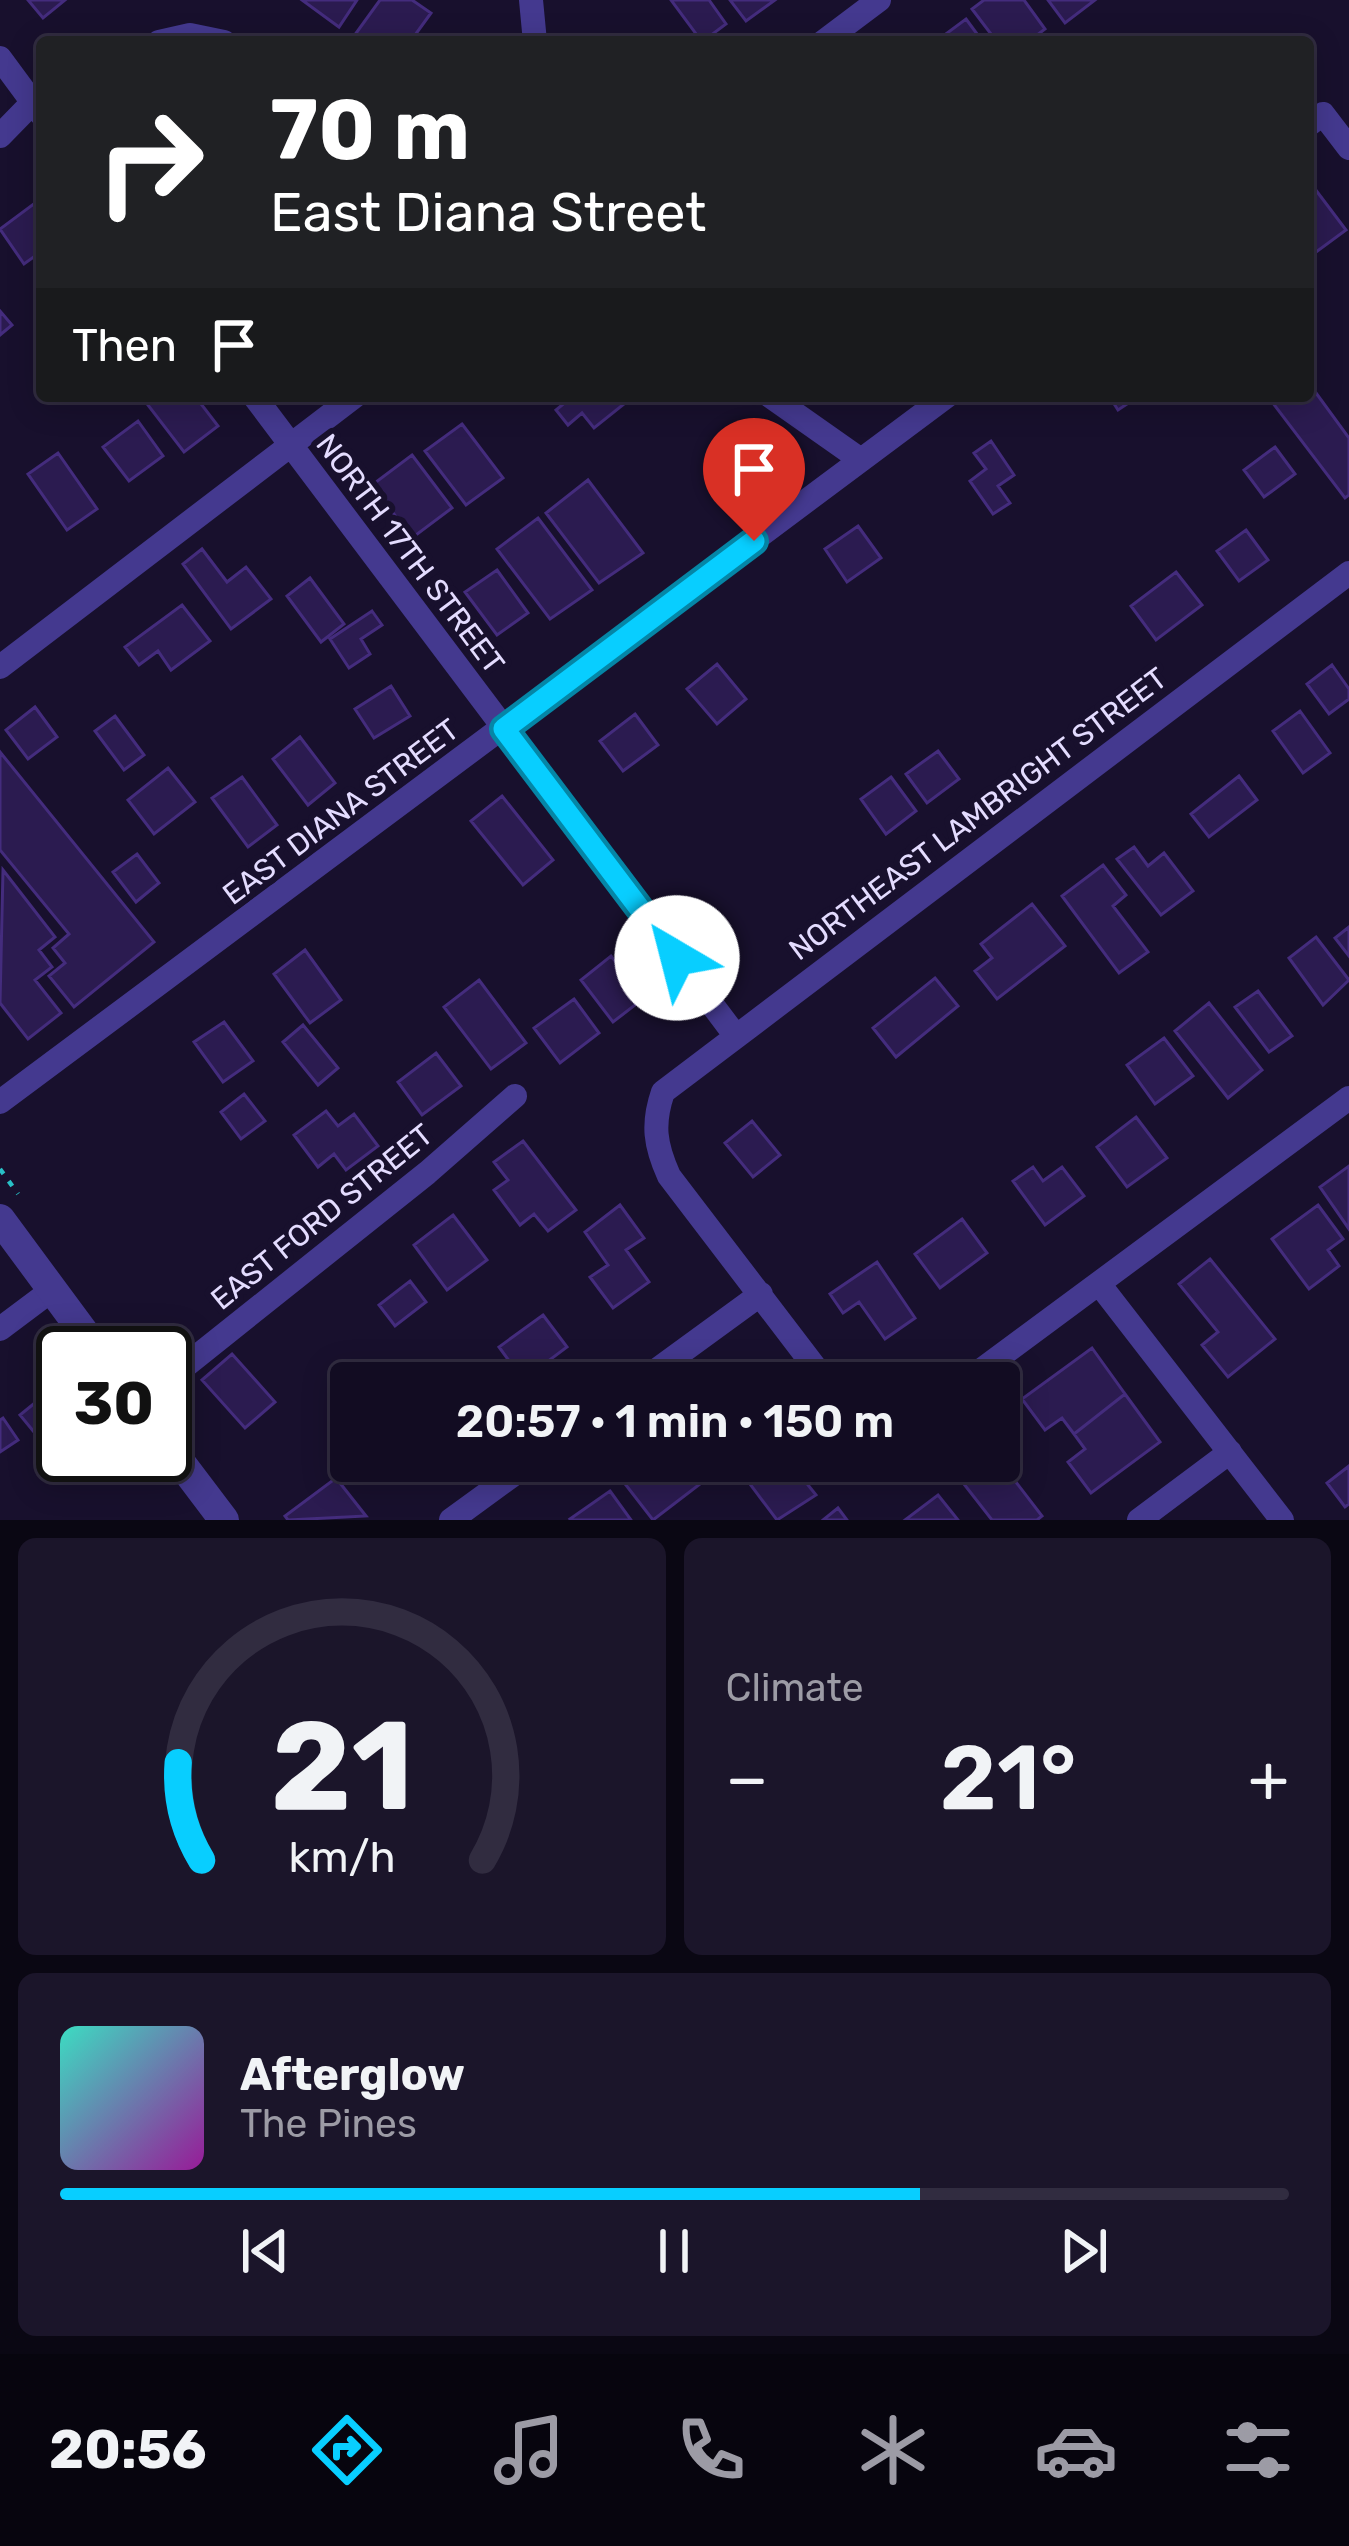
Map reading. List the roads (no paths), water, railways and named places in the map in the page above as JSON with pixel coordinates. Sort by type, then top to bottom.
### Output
[{"type":"street","points":[[531,0],[534,36]]},
{"type":"street","points":[[831,36],[879,0]]},
{"type":"street","points":[[0,58],[36,100]]},
{"type":"street","points":[[0,136],[36,104]]},
{"type":"street","points":[[1316,120],[1349,148]]},
{"type":"street","name":"NORTH 17TH STREET","points":[[258,402],[735,1035]]},
{"type":"street","points":[[0,667],[347,402]]},
{"type":"street","points":[[779,402],[861,460]]},
{"type":"street","name":"EAST DIANA STREET","points":[[0,1102],[939,402]]},
{"type":"street","name":"NORTHEAST LAMBRIGHT STREET","points":[[811,1362],[669,1176],[658,1151],[653,1118],[663,1092],[1349,573]]},
{"type":"street","name":"EAST FORD STREET","points":[[192,1361],[428,1173],[515,1096]]},
{"type":"street","points":[[993,1362],[1349,1098]]},
{"type":"street","points":[[0,1219],[79,1326]]},
{"type":"street","points":[[1100,1286],[1282,1520]]},
{"type":"street","points":[[0,1329],[52,1290]]},
{"type":"street","points":[[668,1362],[761,1294]]},
{"type":"street","points":[[1139,1520],[1230,1452]]},
{"type":"street","points":[[192,1478],[224,1520]]},
{"type":"street","points":[[451,1520],[503,1482]]}]
